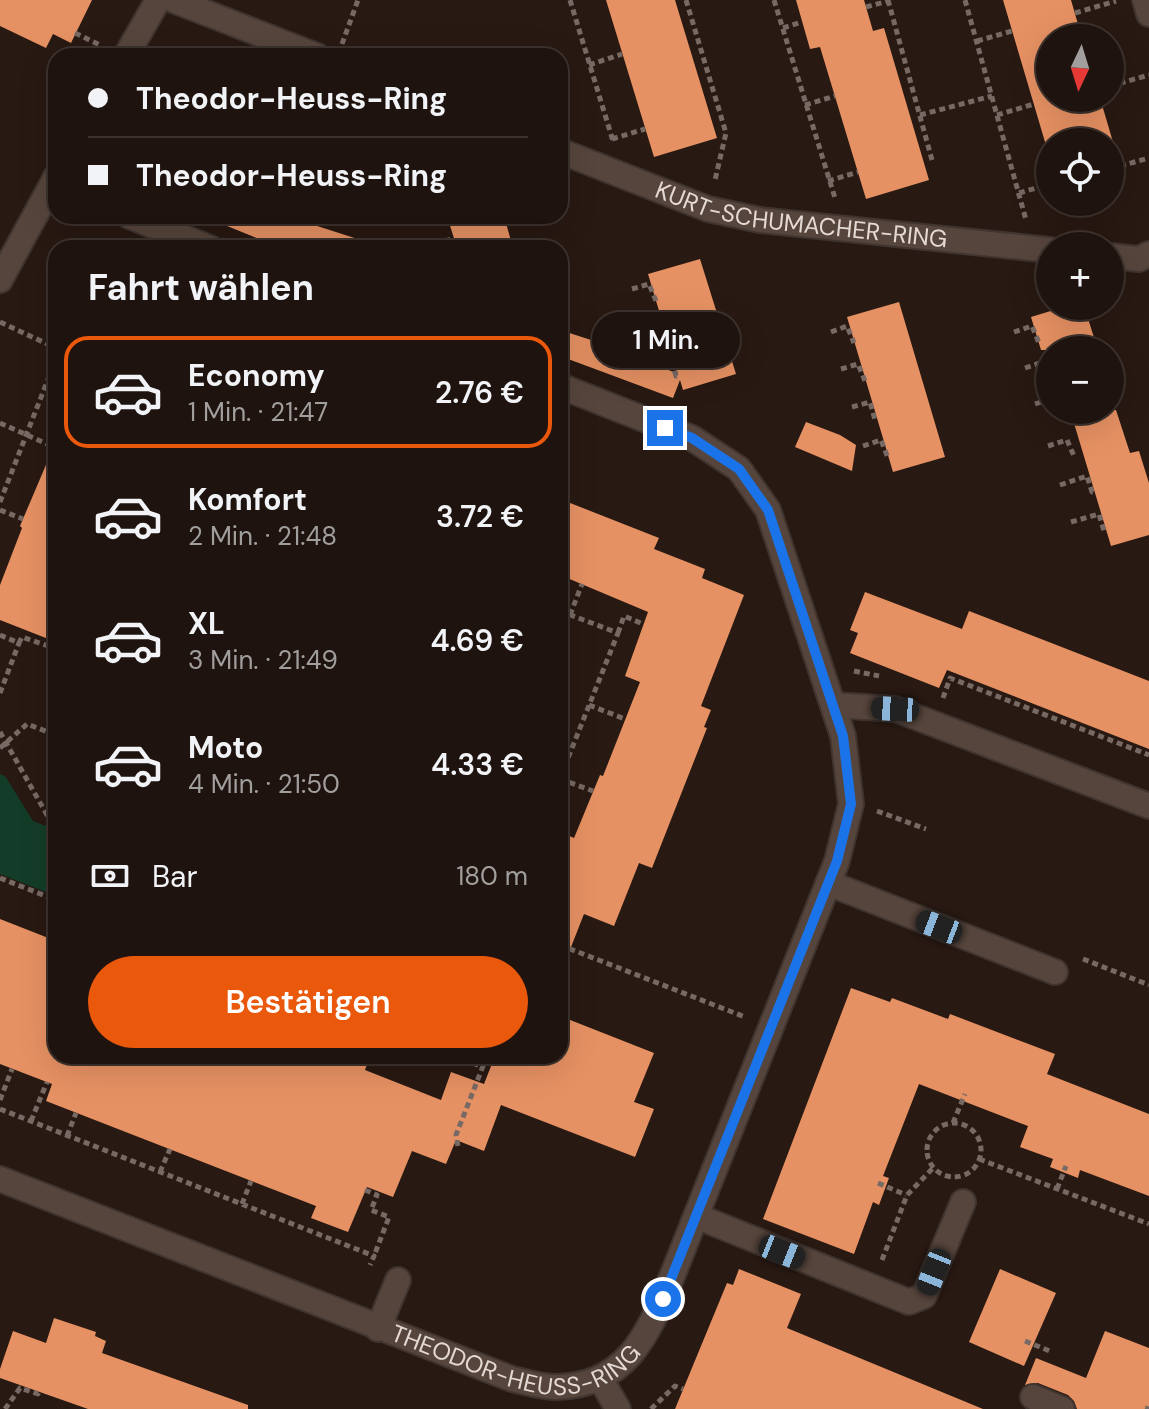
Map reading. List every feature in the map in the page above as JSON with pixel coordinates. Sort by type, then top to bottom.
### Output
[{"type":"street","points":[[122,48],[158,0]]},
{"type":"street","points":[[173,0],[296,48]]},
{"type":"street","points":[[1145,0],[1149,14]]},
{"type":"street","name":"KURT-SCHUMACHER-RING","points":[[568,154],[708,209],[760,220],[1036,248]]},
{"type":"street","points":[[0,280],[48,194]]},
{"type":"street","points":[[149,224],[190,240]]},
{"type":"street","points":[[1124,257],[1139,259],[1149,254]]},
{"type":"street","name":"THEODOR-HEUSS-RING","points":[[0,1179],[512,1379],[553,1387],[581,1384],[600,1378],[629,1357],[652,1324],[696,1216],[837,861],[851,804],[843,736],[768,510],[739,469],[692,438],[568,389]]},
{"type":"street","points":[[833,705],[895,709],[1149,806]]},
{"type":"street","points":[[828,883],[1055,972]]},
{"type":"street","points":[[696,1216],[909,1302],[924,1296],[963,1202]]},
{"type":"street","points":[[378,1329],[398,1280]]},
{"type":"street","points":[[600,1378],[618,1409]]},
{"type":"street","points":[[1033,1397],[1062,1409]]},
{"type":"path","points":[[340,48],[358,0]]},
{"type":"path","points":[[570,0],[618,158],[615,173]]},
{"type":"path","points":[[686,0],[726,133],[708,209]]},
{"type":"path","points":[[774,0],[835,200],[833,228]]},
{"type":"path","points":[[866,7],[888,0],[932,160]]},
{"type":"path","points":[[965,0],[1019,193],[1036,234]]},
{"type":"path","points":[[1075,13],[1121,0]]},
{"type":"path","points":[[783,28],[802,22]]},
{"type":"path","points":[[977,41],[1012,31]]},
{"type":"path","points":[[75,33],[107,48]]},
{"type":"path","points":[[687,38],[696,35]]},
{"type":"path","points":[[589,65],[622,54]]},
{"type":"path","points":[[1124,82],[1149,75]]},
{"type":"path","points":[[805,105],[835,96]]},
{"type":"path","points":[[920,115],[992,96]]},
{"type":"path","points":[[997,115],[1034,104]]},
{"type":"path","points":[[710,113],[718,110]]},
{"type":"path","points":[[612,139],[645,129]]},
{"type":"path","points":[[1124,165],[1149,158]]},
{"type":"path","points":[[828,181],[858,172]]},
{"type":"path","points":[[1019,193],[1036,188]]},
{"type":"path","points":[[632,289],[649,284],[656,301]]},
{"type":"path","points":[[0,322],[48,344]]},
{"type":"path","points":[[643,327],[660,322],[667,338]]},
{"type":"path","points":[[831,332],[847,326],[854,343]]},
{"type":"path","points":[[1014,332],[1032,326],[1036,336]]},
{"type":"path","points":[[654,364],[671,359],[678,375]]},
{"type":"path","points":[[841,369],[858,364],[865,381]]},
{"type":"path","points":[[1025,368],[1036,364]]},
{"type":"path","points":[[0,502],[48,380]]},
{"type":"path","points":[[852,407],[870,402],[877,420]]},
{"type":"path","points":[[0,423],[48,445]]},
{"type":"path","points":[[863,446],[881,440],[888,458]]},
{"type":"path","points":[[1048,446],[1067,440],[1074,456]]},
{"type":"path","points":[[1060,485],[1087,476],[1092,492],[1095,492]]},
{"type":"path","points":[[0,510],[23,519]]},
{"type":"path","points":[[1071,522],[1099,514],[1106,530]]},
{"type":"path","points":[[582,584],[570,615],[618,633]]},
{"type":"path","points":[[568,758],[624,616],[643,624]]},
{"type":"path","points":[[0,635],[19,643]]},
{"type":"path","points":[[0,693],[22,637],[48,646]]},
{"type":"path","points":[[853,671],[886,679]]},
{"type":"path","points":[[942,700],[950,678],[999,693],[1149,755]]},
{"type":"path","points":[[589,705],[625,719]]},
{"type":"path","points":[[0,748],[27,724],[48,732]]},
{"type":"path","points":[[0,732],[48,815]]},
{"type":"path","points":[[568,781],[593,791]]},
{"type":"path","points":[[882,811],[926,829]]},
{"type":"path","points":[[0,878],[48,897]]},
{"type":"path","points":[[568,946],[771,1027]]},
{"type":"path","points":[[475,1064],[483,1067]]},
{"type":"path","points":[[458,1146],[456,1135],[484,1064]]},
{"type":"path","points":[[0,1100],[12,1069]]},
{"type":"path","points":[[31,1121],[47,1082]]},
{"type":"path","points":[[953,1124],[965,1094]]},
{"type":"path","points":[[0,1109],[374,1256]]},
{"type":"path","points":[[67,1136],[76,1113]]},
{"type":"path","points":[[953,1124],[962,1125],[974,1132],[980,1145],[979,1159],[971,1171],[959,1177],[945,1176],[933,1168],[927,1155],[928,1142],[936,1130],[953,1124]]},
{"type":"path","points":[[160,1172],[170,1149]]},
{"type":"path","points":[[979,1159],[1149,1224]]},
{"type":"path","points":[[1057,1189],[1066,1166]]},
{"type":"path","points":[[869,1260],[880,1264],[907,1195],[933,1168]]},
{"type":"path","points":[[242,1204],[251,1181]]},
{"type":"path","points":[[878,1183],[907,1195]]},
{"type":"path","points":[[365,1190],[377,1195],[371,1210],[389,1217],[368,1270]]},
{"type":"path","points":[[1025,1341],[1052,1352]]},
{"type":"path","points":[[651,1409],[675,1386],[683,1389]]},
{"type":"path","points":[[5,1409],[20,1388],[39,1392]]},
{"type":"green space","points":[[0,774],[5,776],[33,821],[48,827],[48,893],[0,874]]},
{"type":"building","points":[[0,0],[92,0],[71,43],[53,34],[46,48],[0,26]]},
{"type":"building","points":[[606,0],[675,0],[717,138],[654,157]]},
{"type":"building","points":[[796,0],[864,0],[873,31],[884,28],[929,180],[866,199],[820,47],[810,49]]},
{"type":"building","points":[[1003,0],[1071,0],[1078,24],[1036,24],[1036,112]]},
{"type":"building","points":[[1036,112],[1104,112],[1109,128],[1041,128]]},
{"type":"building","points":[[222,224],[311,224],[361,240],[261,240]]},
{"type":"building","points":[[450,224],[506,224],[511,240],[454,240]]},
{"type":"building","points":[[700,259],[736,374],[683,390],[680,380],[673,398],[568,359],[568,333],[616,348],[678,374],[648,274]]},
{"type":"building","points":[[899,302],[945,457],[893,472],[847,317]]},
{"type":"building","points":[[1036,315],[1036,320],[1088,320],[1094,336],[1037,336],[1031,317]]},
{"type":"building","points":[[806,422],[856,445],[852,471],[795,447]]},
{"type":"building","points":[[1074,424],[1121,424],[1130,453],[1139,451],[1149,483],[1149,535],[1111,546]]},
{"type":"building","points":[[48,460],[48,639],[0,620],[0,585],[22,528],[20,526]]},
{"type":"building","points":[[568,502],[659,538],[654,549],[705,569],[702,578],[744,595],[701,706],[711,710],[704,727],[707,728],[652,868],[639,863],[614,926],[584,914],[568,955],[568,835],[574,838],[600,775],[603,776],[640,682],[625,676],[648,612],[568,578]]},
{"type":"building","points":[[865,592],[962,629],[969,611],[1149,681],[1149,749],[947,670],[939,688],[850,653],[858,633],[850,630]]},
{"type":"building","points":[[0,919],[48,938],[48,1064],[367,1064],[365,1070],[441,1100],[451,1072],[484,1084],[492,1064],[568,1064],[568,1019],[654,1053],[634,1102],[654,1109],[635,1157],[501,1105],[484,1151],[456,1140],[446,1164],[412,1151],[393,1197],[367,1187],[348,1232],[311,1218],[316,1206],[46,1101],[52,1084],[0,1064]]},
{"type":"building","points":[[851,988],[890,1002],[892,998],[948,1019],[950,1014],[1055,1054],[1047,1074],[1149,1114],[1149,1196],[1080,1170],[1078,1178],[1050,1167],[1053,1159],[1020,1147],[1028,1126],[919,1084],[883,1176],[889,1178],[879,1205],[873,1202],[854,1254],[763,1219]]},
{"type":"building","points":[[739,1269],[801,1294],[787,1328],[983,1409],[675,1409],[727,1283],[733,1285]]},
{"type":"building","points":[[1000,1269],[1056,1293],[1024,1366],[969,1342]]},
{"type":"building","points":[[54,1318],[96,1332],[95,1336],[106,1341],[102,1353],[248,1405],[248,1409],[88,1409],[0,1378],[13,1331],[46,1343]]},
{"type":"building","points":[[1105,1331],[1149,1348],[1149,1409],[1077,1409],[1068,1395],[1038,1383],[1025,1385],[1036,1358],[1086,1378]]},
{"type":"route","points":[[663,1299],[837,861],[851,804],[843,736],[768,510],[739,469],[692,438],[665,428]]}]
